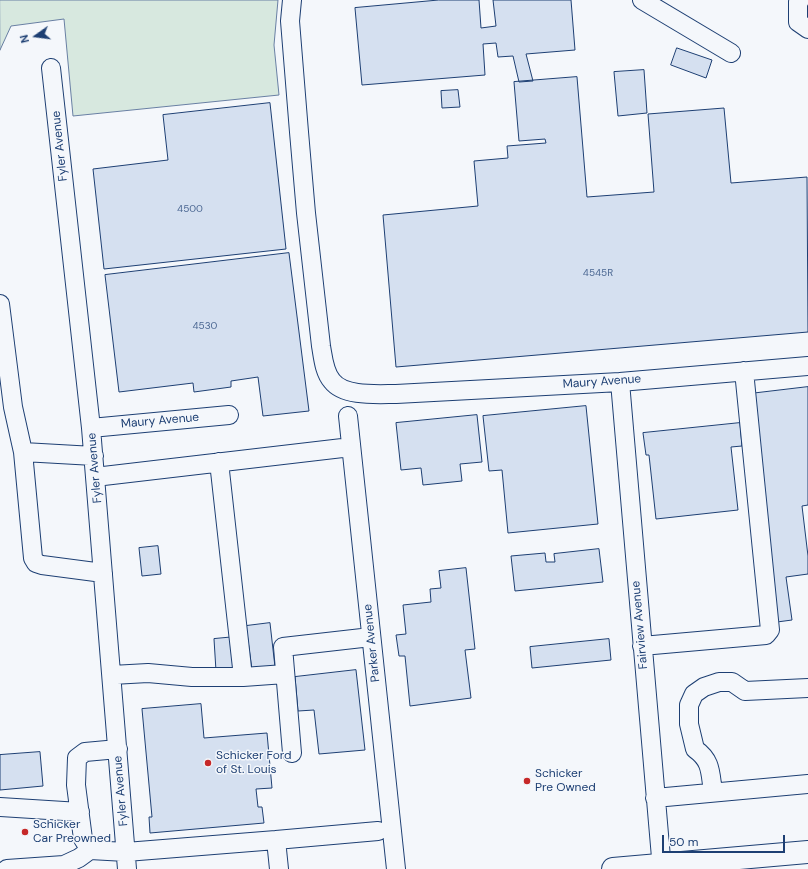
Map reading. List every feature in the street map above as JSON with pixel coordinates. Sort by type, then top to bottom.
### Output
[{"type":"main road","points":[[613,869],[774,862],[808,852]]},
{"type":"street","name":"Maury Avenue","points":[[292,0],[290,21],[306,213],[321,346],[325,367],[331,381],[341,389],[372,394],[396,394],[620,382],[808,366]]},
{"type":"street","points":[[642,0],[731,53]]},
{"type":"street","points":[[800,0],[798,2],[798,22],[808,29]]},
{"type":"street","name":"Fyler Avenue","points":[[51,68],[94,456],[127,860]]},
{"type":"street","points":[[0,304],[12,407],[23,452],[33,558],[36,562],[42,565],[103,573]]},
{"type":"street","points":[[642,646],[766,635],[770,630],[744,371]]},
{"type":"street","name":"Fairview Avenue","points":[[620,382],[661,867]]},
{"type":"street","name":"Maury Avenue","points":[[91,428],[229,415]]},
{"type":"street","name":"Parker Avenue","points":[[348,416],[396,869]]},
{"type":"street","points":[[95,477],[351,446]]},
{"type":"street","points":[[23,452],[94,456]]},
{"type":"street","points":[[219,462],[243,677]]},
{"type":"street","points":[[292,753],[284,646],[371,637]]},
{"type":"street","points":[[112,676],[148,673],[192,677],[243,677],[286,674]]},
{"type":"street","points":[[713,792],[707,760],[695,749],[689,724],[689,705],[694,694],[719,682],[732,682],[745,691],[808,688]]},
{"type":"street","points":[[118,749],[85,752],[77,758],[76,785],[84,839],[90,850],[127,860],[276,840],[378,831]]},
{"type":"street","points":[[655,798],[808,784]]},
{"type":"street","points":[[0,807],[80,812]]},
{"type":"street","points":[[276,840],[279,869]]},
{"type":"street","points":[[7,869],[64,865],[79,858],[90,850]]},
{"type":"shaded area","points":[[0,0],[278,0],[274,45],[279,95],[73,116],[64,19],[11,26],[0,50]]},
{"type":"building","points":[[439,0],[479,0],[481,28],[496,26],[493,0],[571,0],[575,50],[526,54],[533,81],[519,82],[513,56],[498,57],[496,43],[483,44],[485,75],[362,85],[355,8]]},
{"type":"building","points":[[677,48],[712,60],[706,78],[671,65]]},
{"type":"building","points":[[644,70],[647,113],[618,116],[614,72]]},
{"type":"building","points":[[577,77],[587,197],[654,192],[648,114],[724,108],[731,183],[807,177],[808,332],[396,367],[383,215],[478,206],[474,161],[508,158],[507,146],[546,143],[545,139],[519,141],[514,82]]},
{"type":"building","points":[[458,90],[460,107],[442,108],[441,91]]},
{"type":"building","points":[[270,103],[286,249],[104,269],[93,169],[168,160],[163,115]]},
{"type":"building","points":[[289,253],[309,411],[263,416],[258,377],[231,381],[231,387],[194,392],[193,383],[119,392],[105,275]]},
{"type":"building","points":[[808,387],[808,505],[802,506],[808,556],[808,574],[786,577],[792,620],[777,622],[749,394]]},
{"type":"building","points":[[586,406],[598,524],[508,533],[502,470],[489,471],[483,416]]},
{"type":"building","points":[[477,415],[482,462],[460,464],[462,481],[423,485],[421,468],[401,470],[396,423]]},
{"type":"building","points":[[740,423],[742,446],[731,447],[738,510],[656,519],[649,455],[646,455],[643,433]]},
{"type":"building","points":[[158,546],[161,574],[142,576],[139,548]]},
{"type":"building","points":[[599,549],[603,582],[515,591],[511,556],[545,553],[546,562],[555,562],[554,554]]},
{"type":"building","points":[[466,568],[475,649],[465,650],[471,698],[410,706],[405,656],[399,656],[396,635],[406,634],[403,605],[431,602],[430,589],[441,588],[439,571]]},
{"type":"building","points":[[270,623],[275,667],[252,670],[246,626]]},
{"type":"building","points":[[235,637],[237,670],[216,671],[214,639]]},
{"type":"building","points":[[609,639],[611,660],[532,668],[530,647]]},
{"type":"building","points":[[356,670],[365,750],[319,754],[314,710],[298,711],[295,677]]},
{"type":"building","name":"Schicker Ford of St. Louis","points":[[201,704],[204,738],[267,733],[272,788],[256,789],[258,807],[262,807],[264,823],[150,833],[149,817],[152,817],[142,709]]},
{"type":"building","points":[[40,752],[43,786],[0,790],[0,755]]},
{"type":"place","name":"Schicker Ford of St. Louis","points":[[208,763]]},
{"type":"place","name":"Schicker Pre Owned","points":[[527,781]]},
{"type":"place","name":"Schicker Car Preowned","points":[[25,832]]}]
